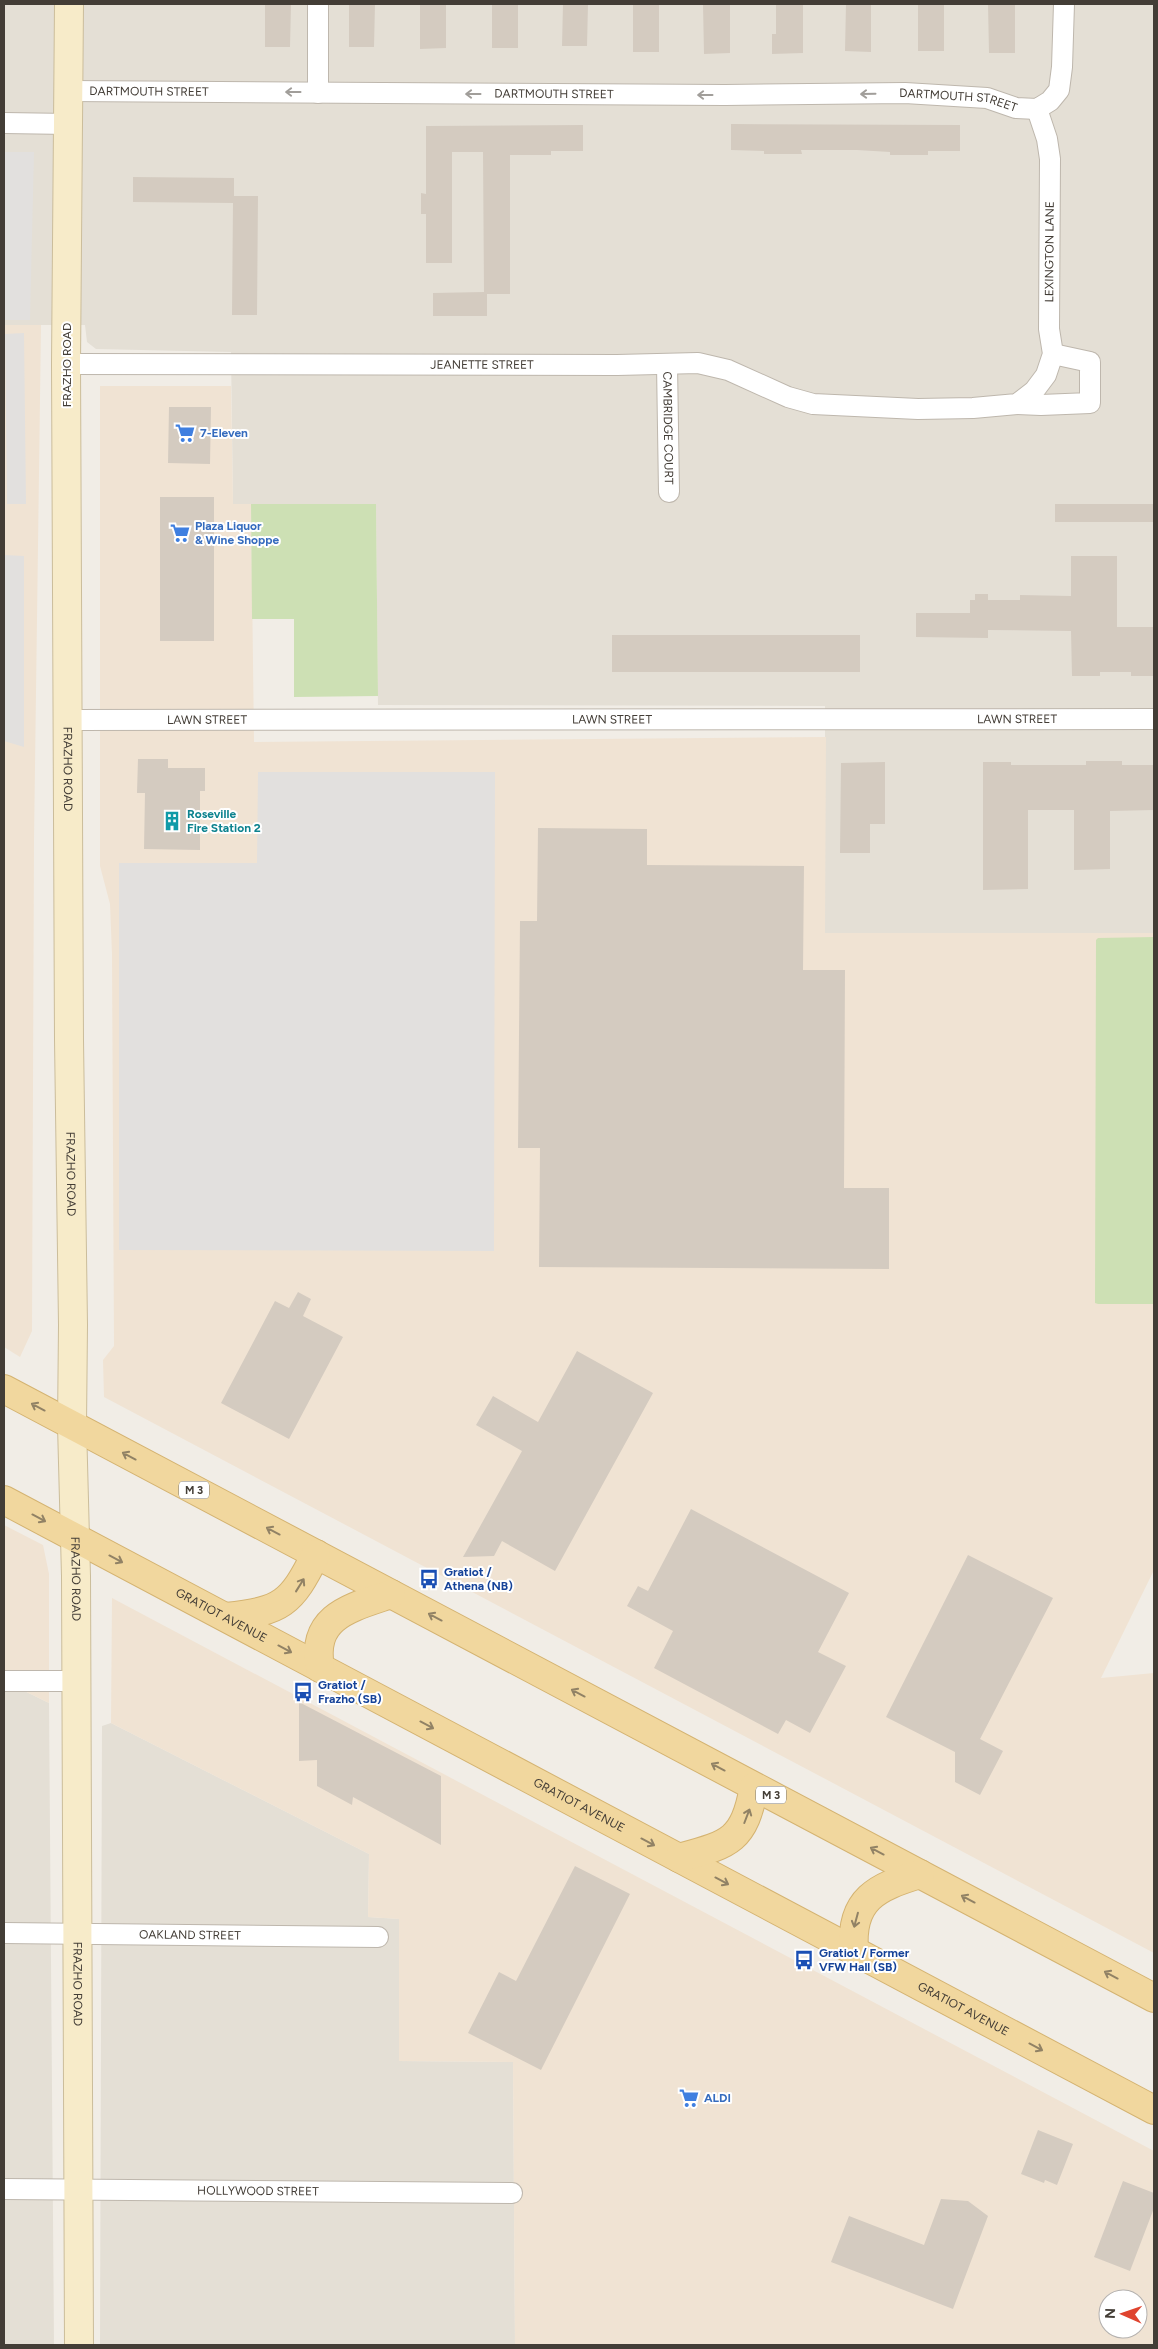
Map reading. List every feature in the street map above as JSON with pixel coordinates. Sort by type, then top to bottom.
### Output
[{"type":"main road","name":"M 3","points":[[4,1389],[1154,1998]]},
{"type":"main road","name":"GRATIOT AVENUE","points":[[4,1500],[1154,2110]]},
{"type":"main road","points":[[226,1618],[252,1614],[284,1602],[295,1593],[302,1583],[316,1554]]},
{"type":"main road","points":[[320,1668],[319,1642],[322,1632],[329,1623],[353,1607],[391,1594]]},
{"type":"main road","points":[[679,1858],[724,1843],[741,1829],[748,1817],[754,1787]]},
{"type":"main road","points":[[854,1950],[855,1923],[859,1910],[868,1898],[880,1889],[920,1874]]},
{"type":"street","name":"FRAZHO ROAD","points":[[69,4],[66,364],[68,1040],[73,1325],[72,1425],[76,1681],[80,2345]]},
{"type":"street","points":[[318,4],[318,93]]},
{"type":"street","points":[[1037,109],[1050,101],[1059,90],[1062,67],[1064,4]]},
{"type":"street","name":"DARTMOUTH STREET","points":[[69,91],[716,95],[905,93],[986,98],[1016,108],[1037,109]]},
{"type":"street","name":"LEXINGTON LANE","points":[[1017,404],[1034,391],[1046,375],[1053,354],[1049,329],[1050,159],[1047,138],[1037,109]]},
{"type":"street","points":[[4,123],[69,124]]},
{"type":"street","points":[[1017,404],[1041,406],[1090,403],[1090,362],[1053,354]]},
{"type":"street","name":"JEANETTE STREET","points":[[66,364],[698,363],[728,370],[788,397],[813,404],[891,408],[973,408],[1017,404]]},
{"type":"street","name":"CAMBRIDGE COURT","points":[[667,364],[669,492]]},
{"type":"street","name":"LAWN STREET","points":[[68,720],[1154,719]]},
{"type":"street","points":[[4,1681],[76,1681]]},
{"type":"street","name":"OAKLAND STREET","points":[[4,1933],[378,1937]]},
{"type":"street","name":"HOLLYWOOD STREET","points":[[4,2189],[512,2193]]},
{"type":"shaded area","points":[[4,4],[1154,4],[1154,933],[825,933],[825,706],[378,705],[376,504],[233,504],[231,352],[96,349],[87,342],[85,325],[4,325]]},
{"type":"shaded area","points":[[4,152],[34,152],[30,320],[4,320]]},
{"type":"shaded area","points":[[4,325],[41,325],[34,840],[32,1331],[20,1357],[4,1347]]},
{"type":"shaded area","points":[[24,333],[26,504],[7,504],[5,334]]},
{"type":"shaded area","points":[[100,386],[231,386],[233,504],[251,504],[254,742],[826,737],[825,933],[1154,933],[1154,1570],[1101,1678],[1154,1673],[1154,1953],[104,1397],[103,1360],[114,1346],[112,954],[110,904],[100,866]]},
{"type":"shaded area","points":[[4,555],[24,556],[24,747],[4,741]]},
{"type":"shaded area","points":[[258,772],[495,772],[494,1251],[119,1250],[119,863],[257,863]]},
{"type":"shaded area","points":[[4,1525],[43,1545],[49,1574],[49,1703],[4,1681]]},
{"type":"shaded area","points":[[112,1598],[1154,2151],[1154,2345],[515,2345],[513,2062],[399,2061],[399,1919],[368,1917],[369,1854],[111,1723]]},
{"type":"shaded area","points":[[4,1681],[49,1703],[54,2345],[4,2345]]},
{"type":"shaded area","points":[[111,1723],[369,1854],[368,1917],[400,1919],[399,2061],[513,2062],[515,2345],[100,2345],[102,1726]]},
{"type":"green space","points":[[251,504],[376,504],[378,696],[294,697],[294,619],[252,619]]},
{"type":"green space","points":[[1154,937],[1154,1304],[1098,1304],[1095,1303],[1096,940],[1098,938]]},
{"type":"building","points":[[265,4],[291,4],[290,47],[265,47]]},
{"type":"building","points":[[349,4],[375,4],[374,47],[349,47]]},
{"type":"building","points":[[420,4],[446,4],[446,48],[420,49]]},
{"type":"building","points":[[492,4],[518,4],[518,48],[492,48]]},
{"type":"building","points":[[563,4],[588,4],[587,46],[562,46]]},
{"type":"building","points":[[633,4],[659,4],[659,52],[633,52]]},
{"type":"building","points":[[703,4],[730,4],[730,53],[704,54]]},
{"type":"building","points":[[776,4],[803,4],[803,53],[772,54],[772,34],[776,34]]},
{"type":"building","points":[[846,4],[871,4],[871,52],[845,51]]},
{"type":"building","points":[[918,4],[944,4],[944,51],[918,51]]},
{"type":"building","points":[[988,4],[1015,4],[1015,53],[989,53]]},
{"type":"building","points":[[731,124],[960,125],[960,151],[928,151],[928,155],[890,155],[890,152],[857,150],[801,150],[802,154],[764,154],[764,151],[731,150]]},
{"type":"building","points":[[583,125],[583,151],[551,151],[551,155],[510,155],[510,294],[487,294],[487,316],[433,316],[433,293],[484,292],[483,152],[452,152],[452,263],[426,263],[426,214],[421,214],[421,193],[426,194],[426,126]]},
{"type":"building","points":[[133,177],[234,178],[234,196],[258,196],[257,315],[232,315],[233,203],[133,202]]},
{"type":"building","points":[[169,407],[211,407],[210,464],[168,463]]},
{"type":"building","points":[[160,497],[214,497],[214,641],[160,641]]},
{"type":"building","points":[[1055,504],[1154,504],[1154,522],[1055,522]]},
{"type":"building","points":[[1071,556],[1117,556],[1117,627],[1154,627],[1154,676],[1131,676],[1131,672],[1100,672],[1100,676],[1072,676],[1071,631],[988,630],[988,638],[916,637],[916,613],[970,613],[970,600],[975,600],[975,594],[988,594],[988,600],[1020,600],[1020,595],[1071,596]]},
{"type":"building","points":[[612,635],[860,635],[860,672],[612,672]]},
{"type":"building","name":"Roseville Fire Station 2","points":[[138,759],[168,759],[168,768],[205,768],[205,791],[200,791],[200,850],[144,849],[145,793],[137,793]]},
{"type":"building","points":[[1086,761],[1122,761],[1122,765],[1154,765],[1154,810],[1110,811],[1110,869],[1074,870],[1074,810],[1028,810],[1028,889],[983,890],[983,762],[1011,762],[1011,765],[1086,765]]},
{"type":"building","points":[[885,762],[885,824],[870,824],[870,853],[840,853],[841,763]]},
{"type":"building","points":[[538,828],[647,829],[647,865],[804,866],[803,970],[845,970],[844,1188],[889,1188],[889,1269],[539,1267],[540,1148],[518,1148],[520,921],[537,921]]},
{"type":"building","points":[[298,1292],[311,1299],[303,1316],[343,1337],[289,1439],[221,1403],[275,1301],[289,1308]]},
{"type":"building","points":[[577,1351],[653,1393],[555,1571],[502,1541],[494,1556],[463,1557],[522,1451],[476,1425],[493,1396],[538,1422]]},
{"type":"building","points":[[691,1509],[849,1593],[818,1652],[846,1666],[810,1733],[786,1720],[778,1734],[654,1668],[673,1631],[627,1606],[638,1586],[648,1591]]},
{"type":"building","points":[[968,1555],[1053,1598],[980,1739],[1003,1751],[980,1795],[955,1782],[955,1752],[886,1717]]},
{"type":"building","points":[[299,1702],[441,1776],[441,1845],[353,1797],[352,1805],[317,1786],[317,1760],[299,1761]]},
{"type":"building","points":[[575,1866],[630,1894],[541,2070],[468,2033],[499,1972],[516,1981]]},
{"type":"building","points":[[1038,2130],[1073,2144],[1057,2185],[1045,2180],[1044,2183],[1021,2174]]},
{"type":"building","points":[[1123,2181],[1154,2193],[1154,2208],[1130,2271],[1094,2257]]},
{"type":"building","points":[[941,2199],[968,2201],[988,2216],[953,2309],[831,2262],[849,2216],[924,2245]]},
{"type":"place","name":"7-Eleven","points":[[185,433]]},
{"type":"place","name":"Plaza Liquor & Wine Shoppe","points":[[180,533]]},
{"type":"place","name":"Roseville Fire Station 2","points":[[172,821]]},
{"type":"place","name":"Gratiot / Athena (NB)","points":[[429,1579]]},
{"type":"place","name":"Gratiot / Frazho (SB)","points":[[303,1692]]},
{"type":"place","name":"Gratiot / Former VFW Hall (SB)","points":[[804,1960]]},
{"type":"place","name":"ALDI","points":[[689,2098]]}]
